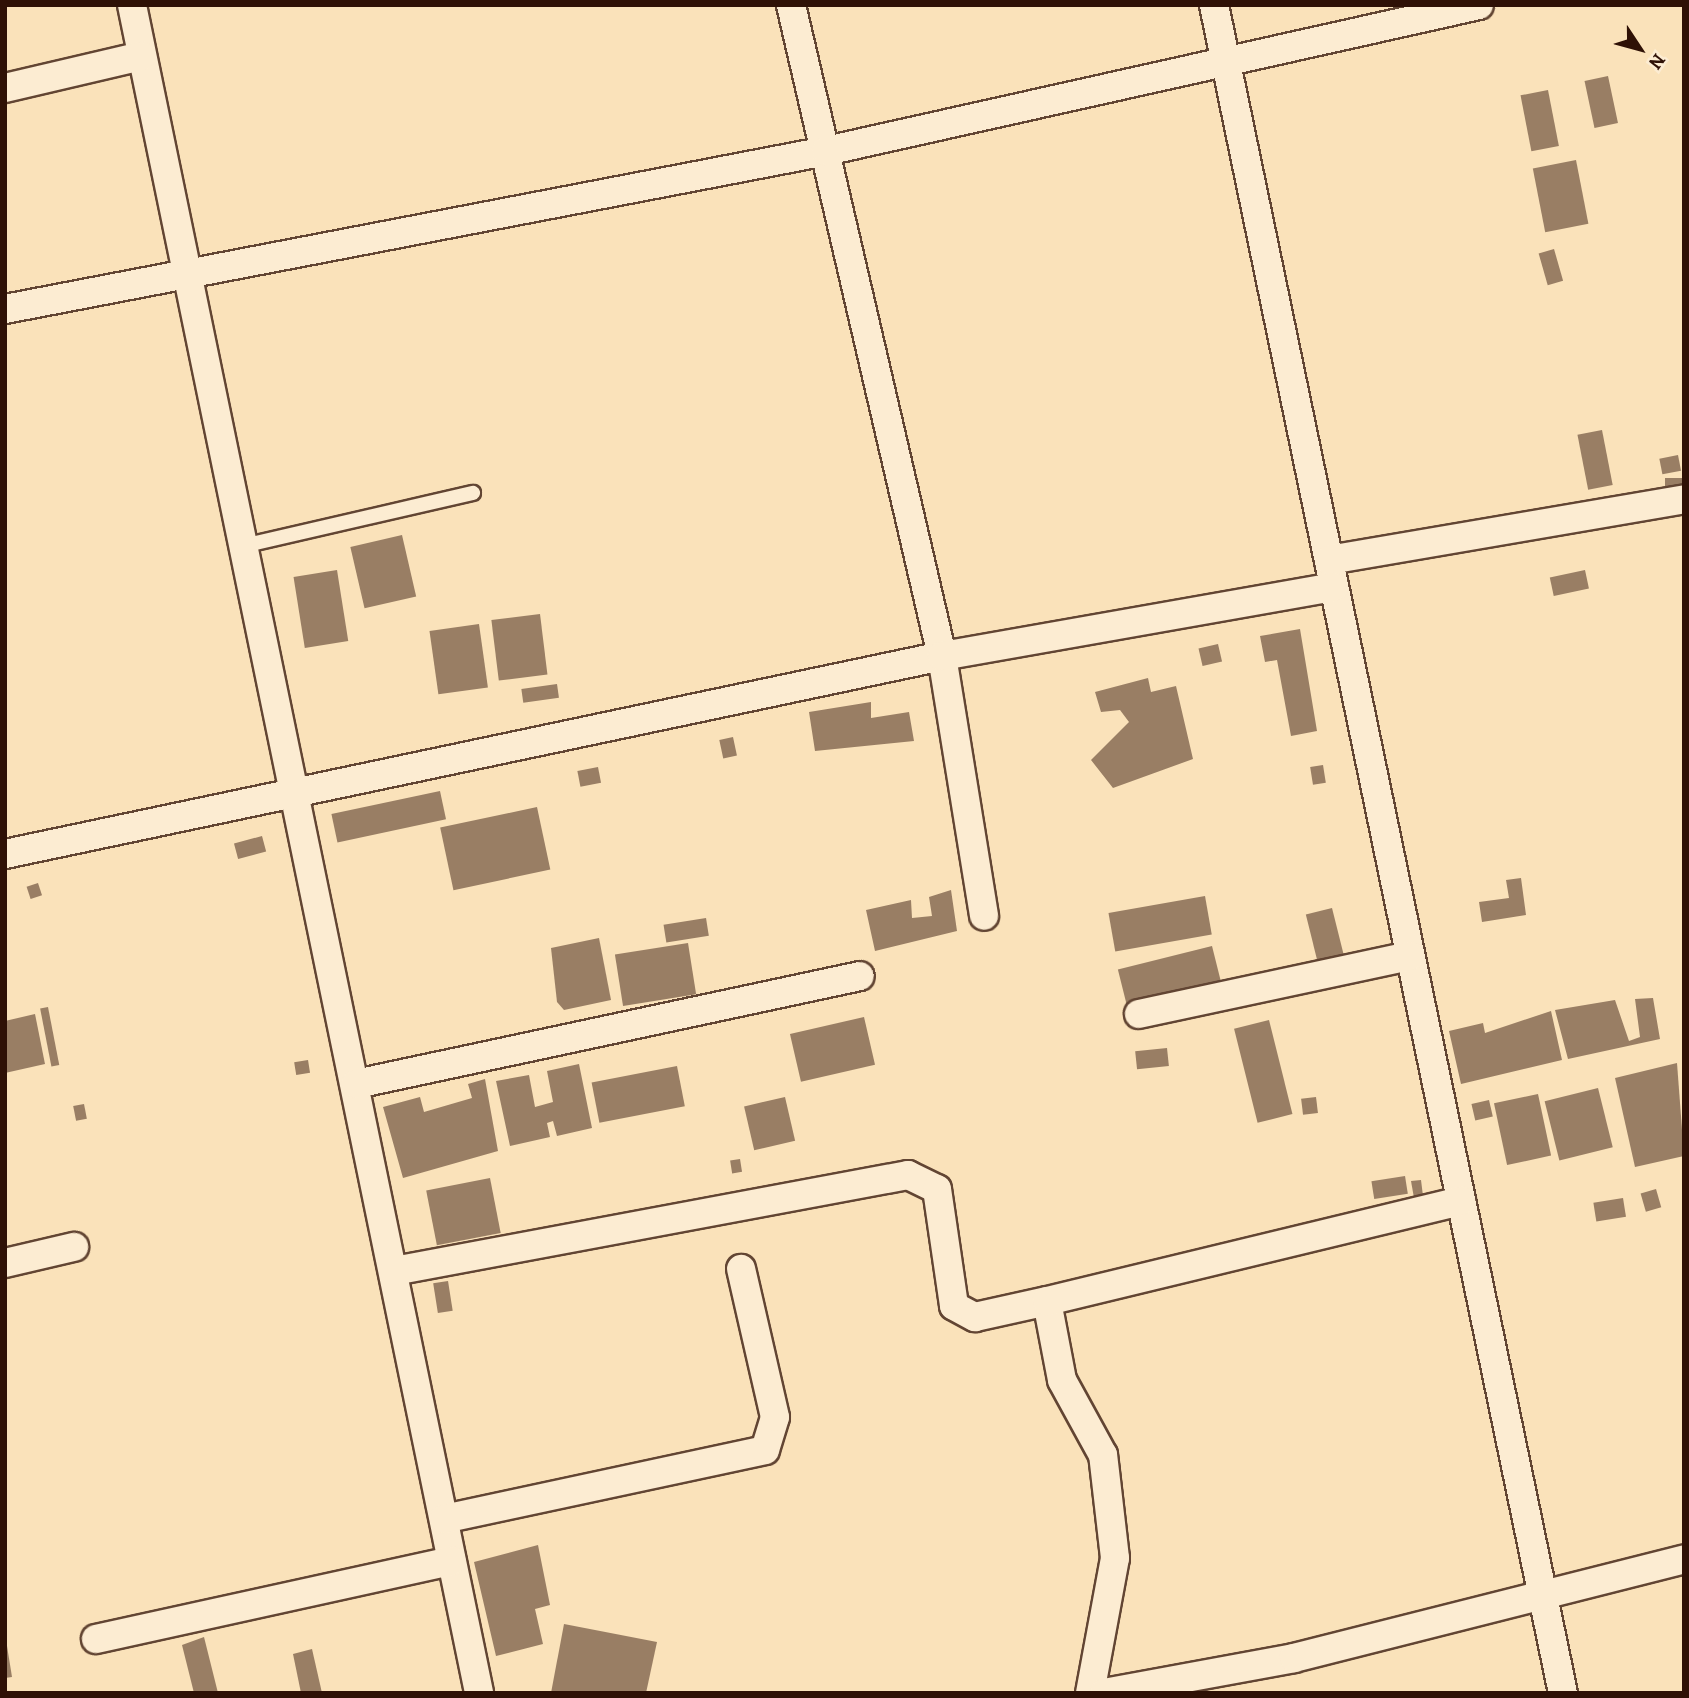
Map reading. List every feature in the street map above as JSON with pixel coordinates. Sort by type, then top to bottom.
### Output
[{"type":"street","points":[[132,5],[141,56],[191,271],[479,1693]]},
{"type":"street","points":[[790,5],[942,656],[984,916]]},
{"type":"street","points":[[1214,5],[1563,1693]]},
{"type":"street","points":[[5,309],[191,271],[825,151],[1225,58],[1479,5]]},
{"type":"street","points":[[5,88],[141,56]]},
{"type":"street","points":[[5,854],[297,795],[1684,499]]},
{"type":"street","points":[[1139,1014],[1410,956]]},
{"type":"street","points":[[356,1084],[860,976]]},
{"type":"street","points":[[394,1271],[908,1175],[937,1189],[954,1306],[975,1317],[1461,1201]]},
{"type":"street","points":[[5,1263],[74,1247]]},
{"type":"street","points":[[444,1519],[765,1450],[775,1417],[741,1269]]},
{"type":"street","points":[[1047,1301],[1062,1380],[1103,1455],[1115,1558],[1090,1693]]},
{"type":"street","points":[[1104,1693],[1294,1658],[1543,1597],[1684,1559]]},
{"type":"street","points":[[96,1639],[452,1561]]},
{"type":"lane","points":[[247,545],[473,493]]},
{"type":"building","points":[[1608,76],[1618,123],[1595,128],[1585,81]]},
{"type":"building","points":[[1548,90],[1559,146],[1531,151],[1521,95]]},
{"type":"building","points":[[1576,160],[1588,224],[1545,232],[1533,168]]},
{"type":"building","points":[[1554,249],[1563,281],[1548,285],[1539,253]]},
{"type":"building","points":[[1602,430],[1613,485],[1588,490],[1577,435]]},
{"type":"building","points":[[1678,455],[1681,471],[1662,474],[1659,459]]},
{"type":"building","points":[[1665,478],[1684,478],[1684,489],[1665,489]]},
{"type":"building","points":[[402,535],[416,596],[365,608],[350,547]]},
{"type":"building","points":[[337,570],[348,641],[305,648],[294,577]]},
{"type":"building","points":[[1585,570],[1589,589],[1554,596],[1550,577]]},
{"type":"building","points":[[540,614],[547,675],[499,681],[491,620]]},
{"type":"building","points":[[479,624],[488,687],[438,694],[429,631]]},
{"type":"building","points":[[1300,629],[1317,731],[1291,736],[1277,660],[1265,662],[1260,636]]},
{"type":"building","points":[[1218,644],[1222,662],[1203,666],[1199,648]]},
{"type":"building","points":[[1148,678],[1151,692],[1176,686],[1193,759],[1113,788],[1091,760],[1129,722],[1120,710],[1101,712],[1095,692]]},
{"type":"building","points":[[557,684],[559,698],[523,703],[521,689]]},
{"type":"building","points":[[871,702],[871,718],[909,712],[914,741],[815,751],[809,712]]},
{"type":"building","points":[[733,737],[737,756],[723,758],[719,740]]},
{"type":"building","points":[[1323,765],[1326,783],[1313,785],[1310,767]]},
{"type":"building","points":[[598,767],[601,783],[580,787],[577,771]]},
{"type":"building","points":[[440,791],[446,819],[337,842],[331,814]]},
{"type":"building","points":[[537,807],[550,870],[453,890],[440,828]]},
{"type":"building","points":[[262,836],[266,851],[238,859],[234,844]]},
{"type":"building","points":[[1521,878],[1526,915],[1482,922],[1479,902],[1509,898],[1506,880]]},
{"type":"building","points":[[38,883],[42,895],[31,899],[27,887]]},
{"type":"building","points":[[951,890],[957,931],[875,951],[866,910],[911,900],[912,918],[932,916],[929,897]]},
{"type":"building","points":[[1205,896],[1212,934],[1115,951],[1108,913]]},
{"type":"building","points":[[1332,908],[1344,957],[1318,963],[1306,915]]},
{"type":"building","points":[[706,918],[709,936],[666,943],[664,925]]},
{"type":"building","points":[[599,938],[611,1000],[564,1010],[557,1002],[551,948]]},
{"type":"building","points":[[688,943],[696,994],[623,1006],[615,955]]},
{"type":"building","points":[[1212,946],[1221,983],[1127,1006],[1118,969]]},
{"type":"building","points":[[1653,998],[1660,1039],[1568,1059],[1555,1010],[1615,1000],[1629,1041],[1640,1037],[1635,999]]},
{"type":"building","points":[[48,1007],[59,1065],[51,1066],[40,1009]]},
{"type":"building","points":[[1551,1011],[1562,1060],[1461,1084],[1449,1031],[1483,1023],[1485,1033]]},
{"type":"building","points":[[35,1014],[45,1064],[5,1073],[5,1021]]},
{"type":"building","points":[[864,1017],[875,1065],[801,1082],[790,1034]]},
{"type":"building","points":[[1269,1020],[1292,1114],[1258,1123],[1234,1029]]},
{"type":"building","points":[[1167,1048],[1169,1066],[1137,1069],[1135,1051]]},
{"type":"building","points":[[308,1060],[310,1073],[296,1075],[294,1062]]},
{"type":"building","points":[[1677,1063],[1684,1156],[1635,1167],[1615,1078]]},
{"type":"building","points":[[579,1064],[592,1128],[557,1136],[553,1121],[547,1123],[550,1137],[510,1146],[496,1081],[529,1075],[535,1107],[553,1102],[547,1071]]},
{"type":"building","points":[[677,1066],[685,1106],[599,1123],[592,1083]]},
{"type":"building","points":[[485,1079],[498,1151],[403,1178],[383,1107],[420,1097],[424,1112],[472,1098],[468,1084]]},
{"type":"building","points":[[1598,1088],[1613,1147],[1559,1160],[1545,1101]]},
{"type":"building","points":[[1538,1094],[1551,1156],[1507,1165],[1494,1103]]},
{"type":"building","points":[[785,1097],[795,1141],[754,1150],[744,1106]]},
{"type":"building","points":[[1316,1097],[1318,1113],[1303,1115],[1301,1099]]},
{"type":"building","points":[[1489,1100],[1493,1117],[1475,1121],[1471,1104]]},
{"type":"building","points":[[84,1104],[87,1119],[76,1121],[73,1106]]},
{"type":"building","points":[[740,1159],[742,1172],[732,1173],[730,1161]]},
{"type":"building","points":[[1405,1176],[1408,1194],[1374,1199],[1371,1181]]},
{"type":"building","points":[[490,1178],[501,1233],[437,1245],[426,1190]]},
{"type":"building","points":[[1421,1180],[1423,1196],[1414,1198],[1411,1181]]},
{"type":"building","points":[[1656,1189],[1661,1207],[1646,1212],[1641,1193]]},
{"type":"building","points":[[1623,1198],[1626,1217],[1596,1221],[1593,1203]]},
{"type":"building","points":[[448,1281],[453,1311],[438,1313],[433,1283]]},
{"type":"building","points":[[538,1545],[550,1605],[535,1609],[543,1644],[496,1656],[474,1562]]},
{"type":"building","points":[[564,1624],[657,1642],[646,1693],[551,1693]]},
{"type":"building","points":[[204,1637],[218,1693],[194,1693],[182,1645]]},
{"type":"building","points":[[7,1646],[12,1677],[5,1678],[5,1647]]},
{"type":"building","points":[[312,1649],[322,1693],[301,1693],[293,1654]]}]
